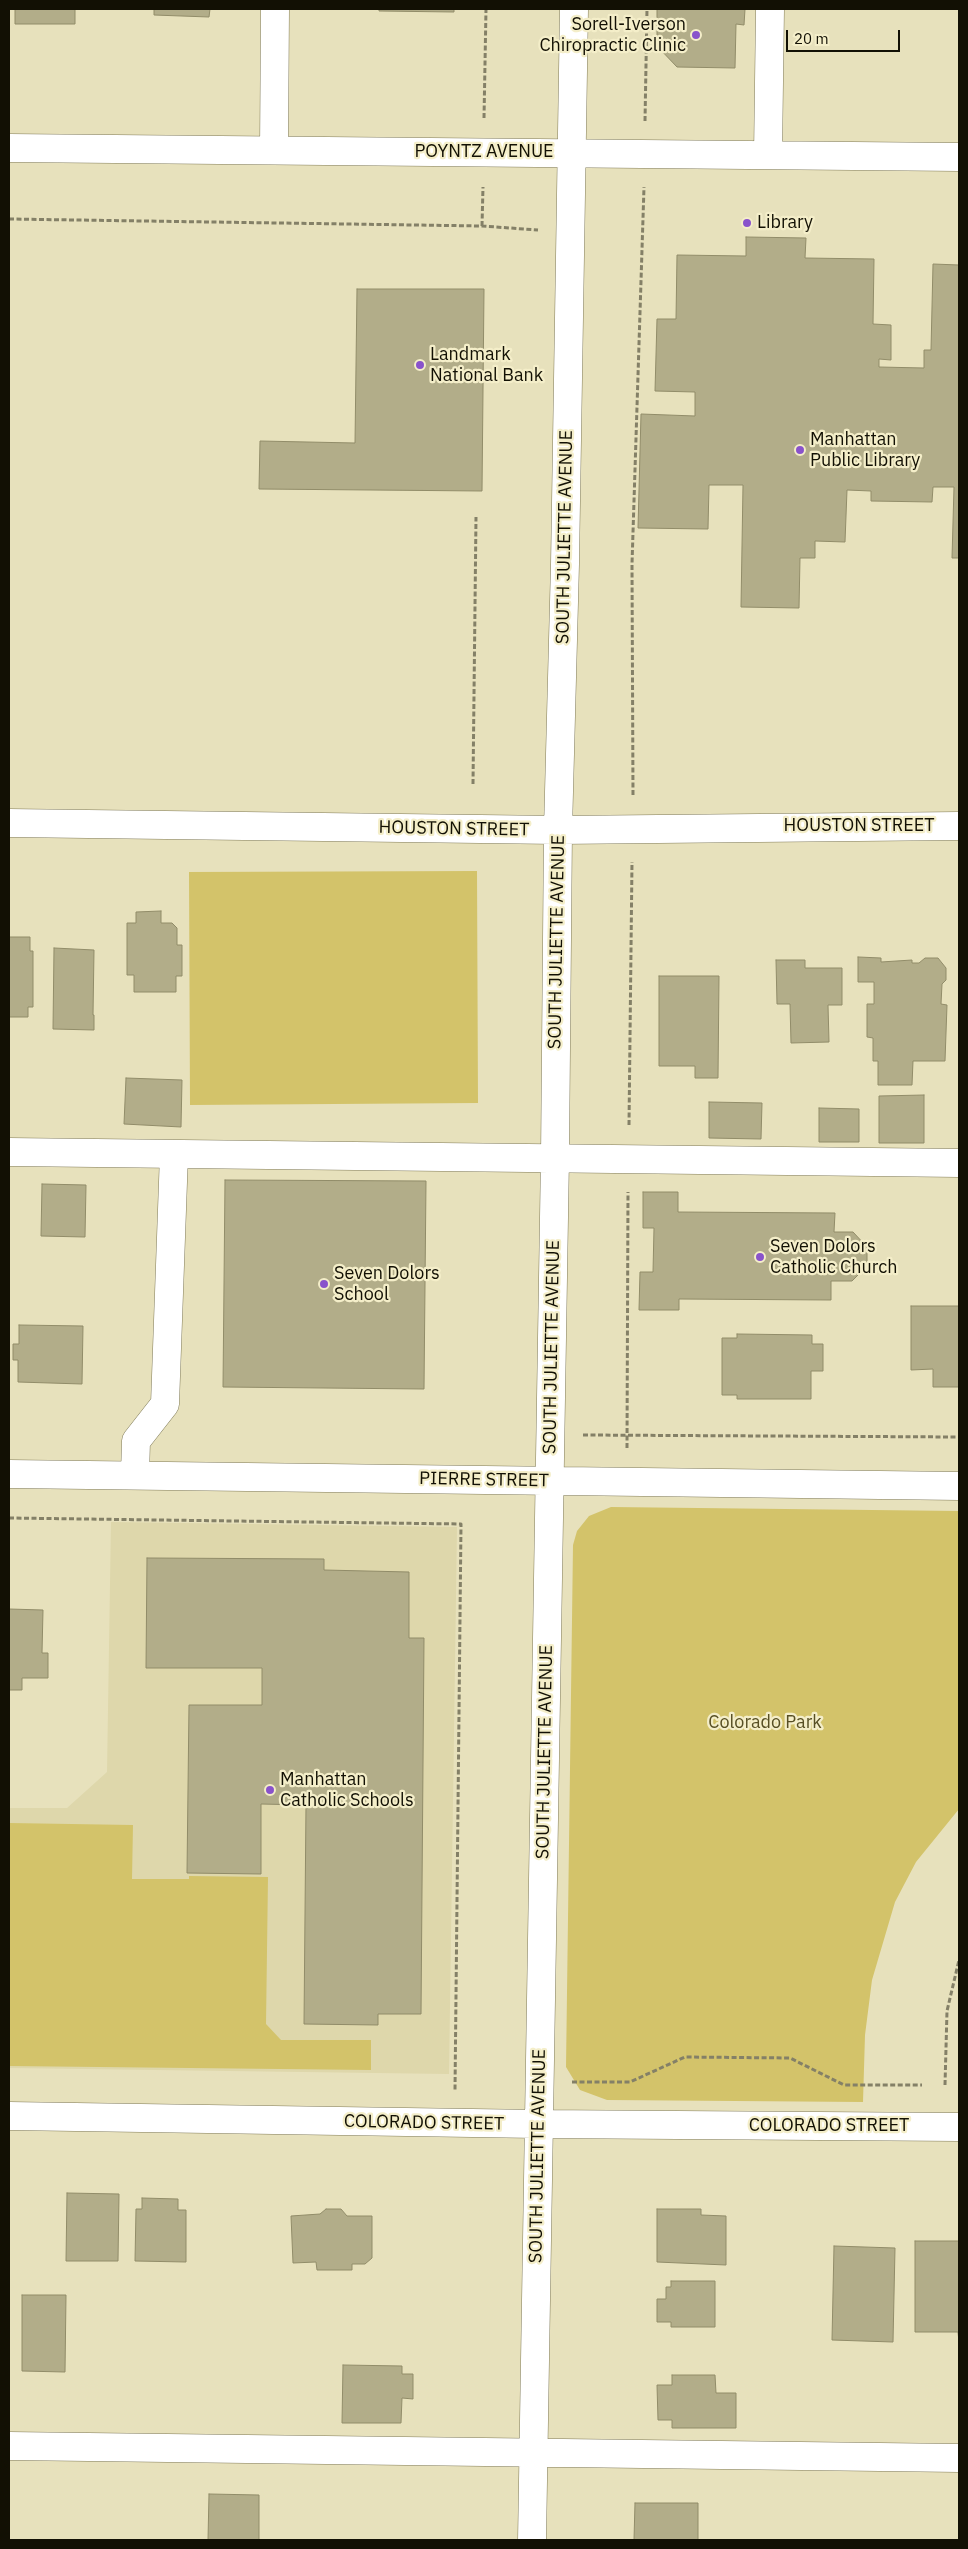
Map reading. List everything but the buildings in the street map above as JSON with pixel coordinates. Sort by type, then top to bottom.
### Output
[{"type":"street","points":[[274,150],[275,9]]},
{"type":"street","name":"SOUTH JULIETTE AVENUE","points":[[532,2540],[555,1157],[558,830],[574,9]]},
{"type":"street","points":[[768,155],[770,9]]},
{"type":"street","name":"POYNTZ AVENUE","points":[[9,148],[959,157]]},
{"type":"street","name":"HOUSTON STREET","points":[[9,823],[558,830],[959,826]]},
{"type":"street","points":[[9,1152],[959,1163]]},
{"type":"street","points":[[135,1475],[136,1442],[165,1404],[174,1154]]},
{"type":"street","name":"PIERRE STREET","points":[[9,1474],[959,1486]]},
{"type":"street","name":"COLORADO STREET","points":[[9,2116],[959,2128]]},
{"type":"street","points":[[9,2446],[959,2458]]},
{"type":"path","points":[[631,879],[633,829],[632,564],[645,154],[647,9]]},
{"type":"path","points":[[9,219],[482,226],[571,232]]},
{"type":"path","points":[[474,784],[476,517]]},
{"type":"path","points":[[582,1435],[959,1437]]},
{"type":"path","points":[[9,1518],[461,1524],[455,2123]]},
{"type":"path","points":[[945,2086],[947,2011],[959,1960]]},
{"type":"path","points":[[539,2080],[630,2082],[685,2056],[790,2058],[844,2086],[922,2086]]},
{"type":"shaded area","name":"Manhattan Catholic Schools","points":[[111,1522],[457,1527],[449,2074],[9,2068],[9,1808],[67,1808],[107,1772]]},
{"type":"green space","points":[[477,871],[478,1103],[190,1105],[189,872]]},
{"type":"green space","name":"Colorado Park","points":[[611,1507],[959,1511],[959,1809],[916,1862],[895,1902],[872,1980],[865,2035],[863,2102],[607,2100],[580,2090],[566,2067],[573,1545],[577,1531],[589,1516]]},
{"type":"green space","points":[[9,1823],[133,1825],[132,1879],[189,1879],[189,1876],[268,1877],[266,2024],[281,2040],[371,2040],[371,2070],[9,2066]]},
{"type":"place","name":"Sorell-Iverson Chiropractic Clinic","points":[[696,35]]},
{"type":"place","name":"Library","points":[[747,223]]},
{"type":"place","name":"Landmark National Bank","points":[[420,365]]},
{"type":"place","name":"Manhattan Public Library","points":[[800,450]]},
{"type":"place","name":"Seven Dolors Catholic Church","points":[[760,1257]]},
{"type":"place","name":"Seven Dolors School","points":[[324,1284]]},
{"type":"place","name":"Manhattan Catholic Schools","points":[[270,1790]]}]
